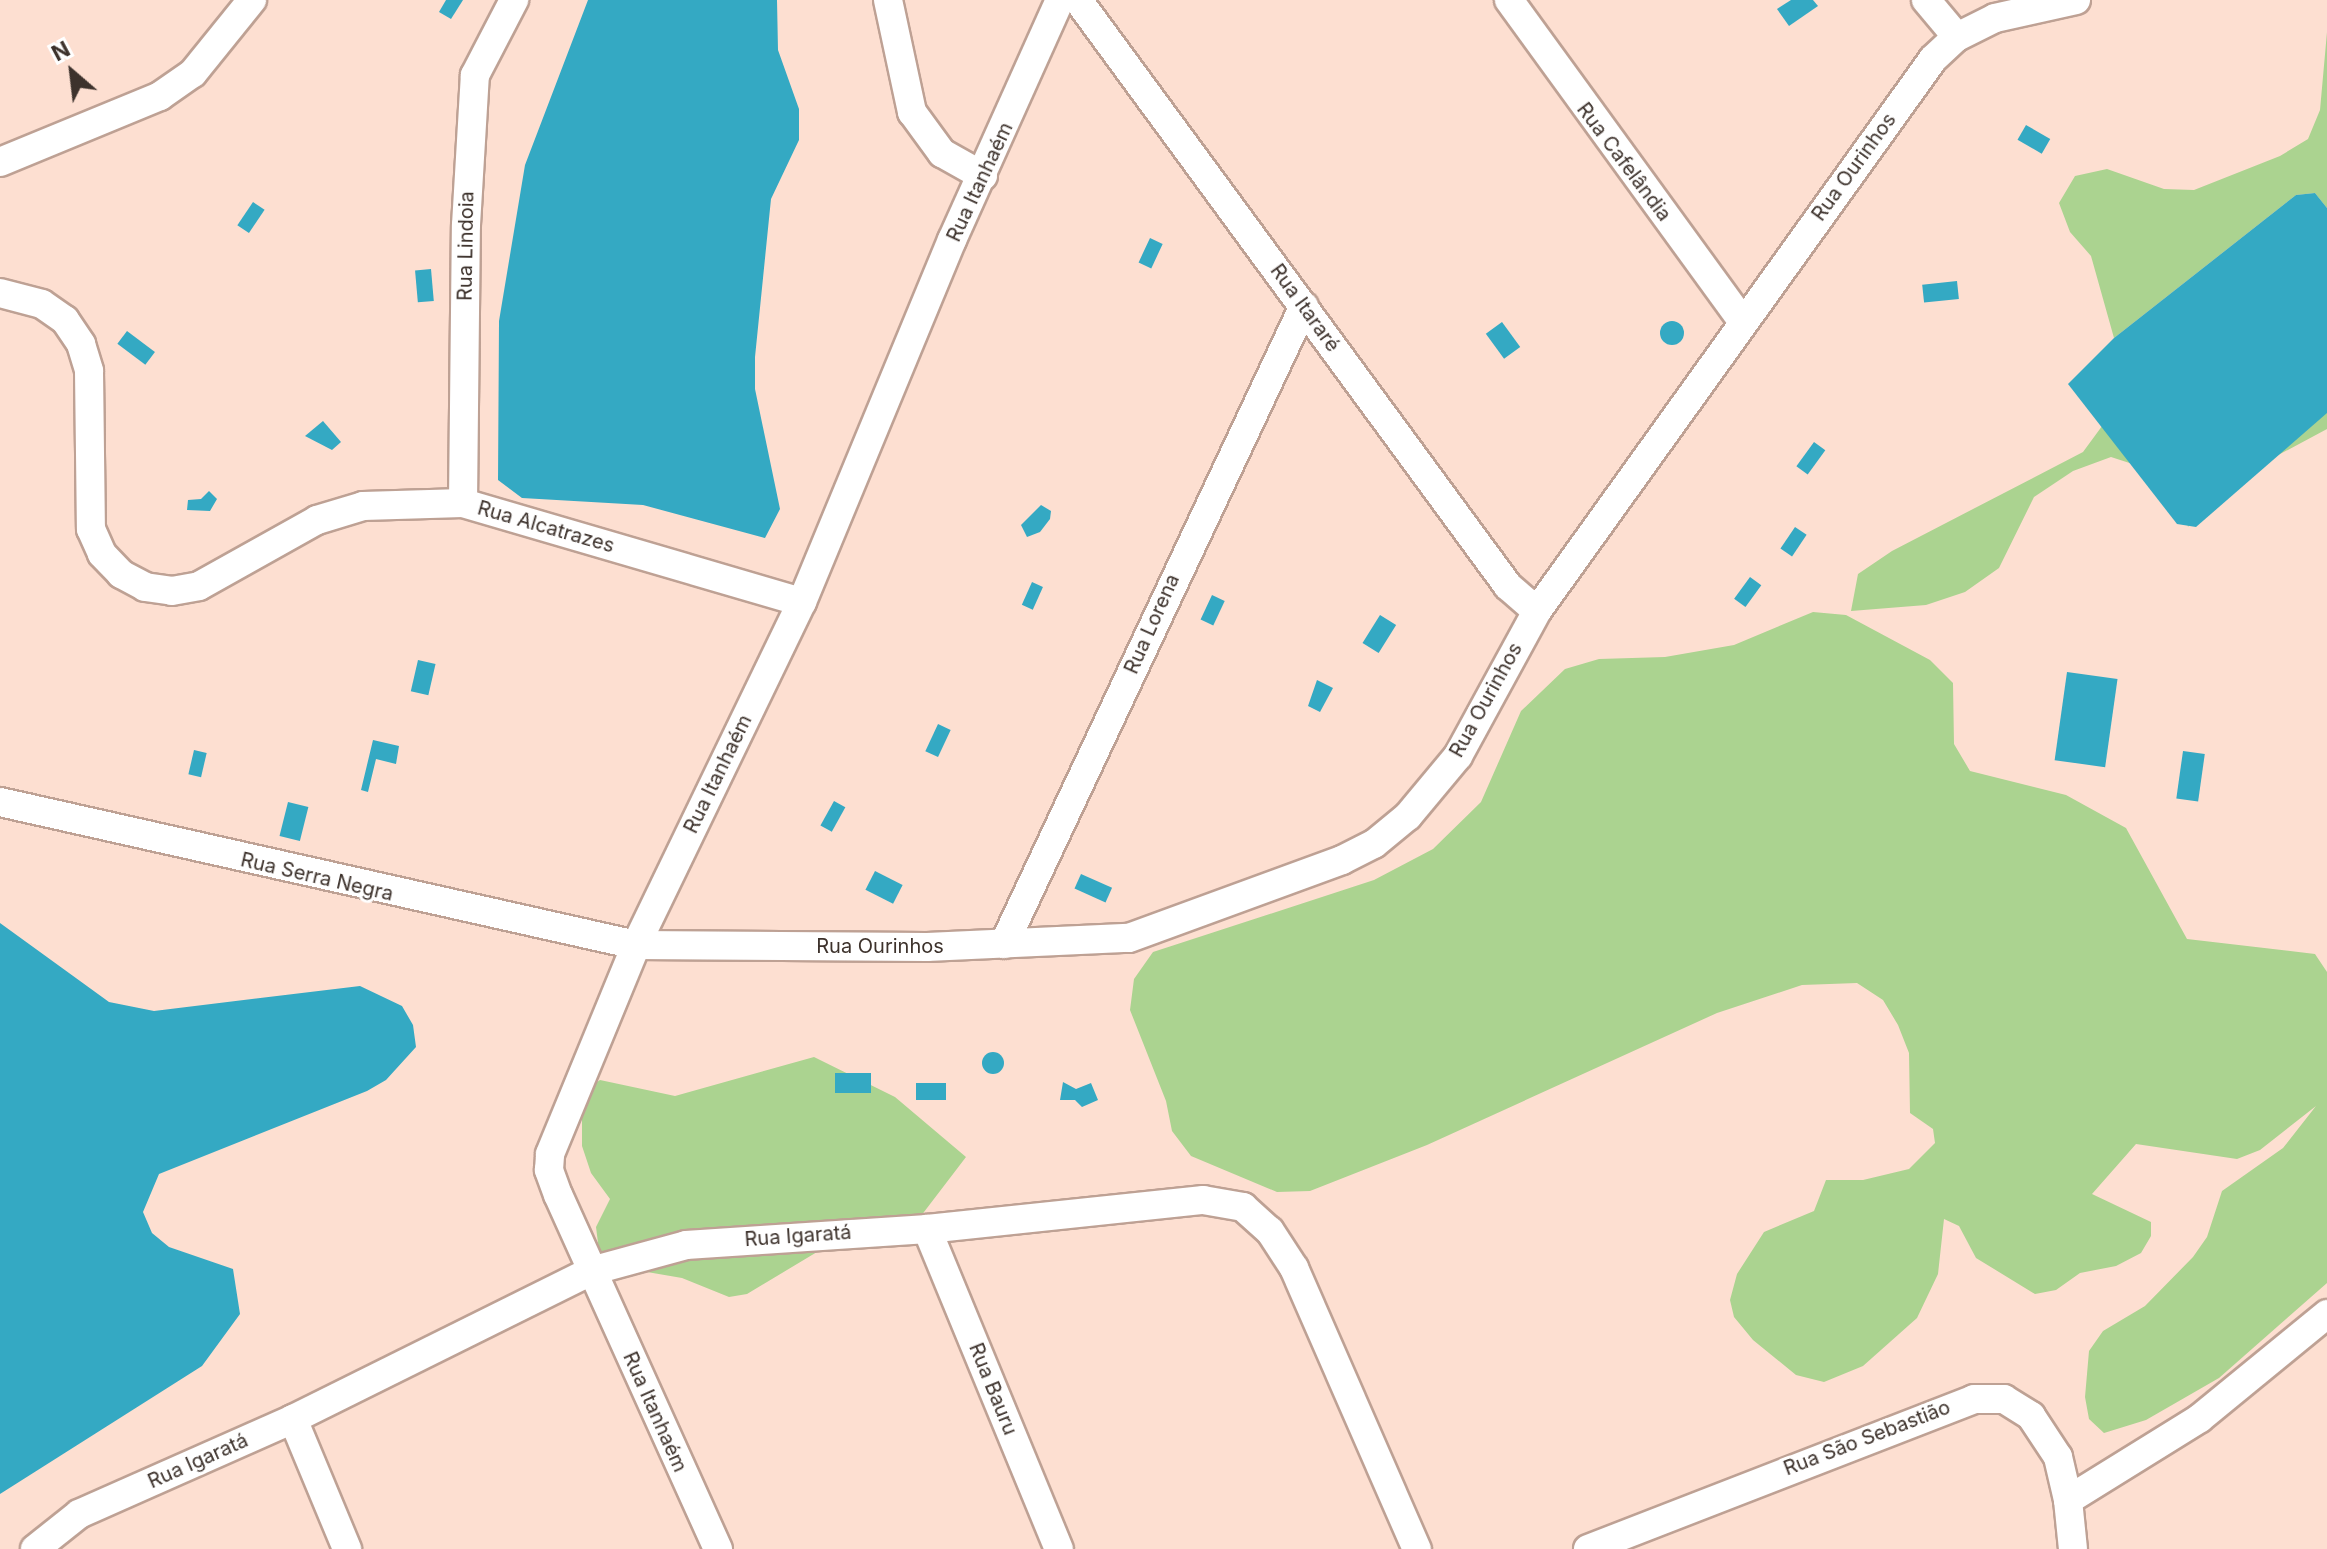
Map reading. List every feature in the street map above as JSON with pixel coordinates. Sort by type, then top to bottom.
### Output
[{"type":"street","points":[[0,162],[160,96],[193,73],[252,0]]},
{"type":"street","name":"Rua Lindoia","points":[[463,503],[466,225],[475,75],[514,0]]},
{"type":"street","points":[[888,0],[918,123],[942,153],[983,176]]},
{"type":"street","name":"Rua Itanhaém","points":[[718,1549],[591,1271],[549,1170],[550,1154],[636,945],[802,602],[1060,0]]},
{"type":"street","name":"Rua Itararé","points":[[1078,0],[1508,586],[1537,611]]},
{"type":"street","name":"Rua Cafelândia","points":[[1509,0],[1743,322]]},
{"type":"street","points":[[1926,0],[1957,37]]},
{"type":"street","name":"Rua Ourinhos","points":[[636,945],[1004,944],[1129,938],[1374,844],[1408,816],[1458,756],[1537,611],[1910,89],[1957,37],[1995,18],[2076,0]]},
{"type":"street","name":"Rua Alcatrazes","points":[[0,293],[42,304],[65,320],[81,344],[89,371],[91,529],[111,564],[145,587],[172,591],[199,586],[317,520],[363,506],[463,503],[802,602]]},
{"type":"street","name":"Rua Lorena","points":[[1004,944],[1304,306]]},
{"type":"street","name":"Rua Serra Negra","points":[[0,802],[636,945]]},
{"type":"street","name":"Rua Igaratá","points":[[35,1549],[79,1514],[293,1419],[591,1271],[686,1245],[927,1229],[1127,1205],[1203,1200],[1243,1207],[1270,1231],[1294,1268],[1417,1549]]},
{"type":"street","name":"Rua Bauru","points":[[927,1229],[1059,1549]]},
{"type":"street","points":[[2068,1500],[2200,1418],[2327,1314]]},
{"type":"street","name":"Rua São Sebastião","points":[[1588,1549],[1918,1416],[1974,1399],[2004,1399],[2031,1416],[2058,1457],[2068,1500],[2073,1549]]},
{"type":"street","points":[[293,1419],[347,1549]]},
{"type":"green space","points":[[2327,32],[2327,208],[2315,193],[2296,195],[2114,338],[2091,256],[2070,232],[2059,203],[2075,176],[2107,169],[2164,189],[2194,190],[2280,156],[2308,139],[2320,110]]},
{"type":"green space","points":[[2327,282],[2327,429],[2213,490],[2188,527],[2182,493],[2151,470],[2111,457],[2073,471],[2034,497],[1999,568],[1965,592],[1926,605],[1851,611],[1858,574],[1892,551],[2083,452],[2152,358]]},
{"type":"green space","points":[[1813,612],[1846,615],[1930,660],[1953,683],[1954,744],[1970,771],[2066,795],[2126,828],[2187,939],[2315,954],[2327,972],[2327,1283],[2219,1378],[2146,1420],[2104,1433],[2089,1419],[2085,1397],[2089,1351],[2103,1331],[2145,1306],[2193,1257],[2207,1237],[2222,1191],[2283,1148],[2316,1106],[2260,1150],[2237,1159],[2136,1144],[2092,1194],[2151,1222],[2151,1236],[2141,1253],[2116,1266],[2080,1273],[2056,1290],[2035,1294],[1976,1258],[1959,1226],[1944,1219],[1938,1274],[1917,1318],[1863,1366],[1824,1382],[1796,1375],[1753,1340],[1734,1317],[1730,1300],[1737,1274],[1764,1232],[1814,1211],[1826,1180],[1863,1180],[1909,1169],[1935,1143],[1933,1129],[1910,1113],[1909,1053],[1898,1025],[1883,1000],[1857,983],[1802,985],[1717,1013],[1427,1145],[1310,1191],[1277,1192],[1191,1156],[1172,1131],[1166,1101],[1130,1010],[1134,979],[1153,952],[1374,880],[1433,849],[1481,802],[1521,711],[1565,669],[1599,659],[1665,657],[1734,645]]},
{"type":"green space","points":[[814,1057],[895,1097],[966,1157],[911,1229],[822,1249],[747,1294],[729,1297],[682,1278],[618,1267],[599,1251],[596,1227],[610,1199],[591,1173],[582,1146],[582,1092],[600,1080],[675,1096]]},
{"type":"water","points":[[446,0],[463,0],[451,19],[439,12]]},
{"type":"water","points":[[588,0],[777,0],[778,50],[799,109],[799,140],[771,199],[755,357],[755,389],[780,509],[765,538],[643,505],[522,498],[498,480],[499,321],[525,165]]},
{"type":"water","points":[[1791,0],[1813,0],[1818,6],[1789,26],[1777,9]]},
{"type":"water","points":[[2026,125],[2050,139],[2042,154],[2018,140]]},
{"type":"water","points":[[2315,193],[2327,208],[2327,413],[2196,527],[2177,524],[2068,384],[2114,338],[2296,195]]},
{"type":"water","points":[[253,202],[265,210],[249,233],[237,225]]},
{"type":"water","points":[[1150,238],[1163,244],[1151,268],[1139,262]]},
{"type":"water","points":[[431,269],[434,301],[418,302],[415,270]]},
{"type":"water","points":[[1957,281],[1959,299],[1924,303],[1922,285]]},
{"type":"water","points":[[1672,321],[1681,324],[1684,333],[1681,342],[1672,345],[1663,342],[1660,333],[1663,324]]},
{"type":"water","points":[[1502,322],[1520,347],[1504,359],[1486,334]]},
{"type":"water","points":[[127,331],[155,352],[145,365],[117,344]]},
{"type":"water","points":[[323,421],[341,442],[332,450],[305,436]]},
{"type":"water","points":[[1814,442],[1825,450],[1808,474],[1796,466]]},
{"type":"water","points":[[209,491],[217,499],[210,511],[187,510],[188,500],[201,499]]},
{"type":"water","points":[[1041,505],[1051,511],[1050,519],[1040,532],[1027,537],[1021,525]]},
{"type":"water","points":[[1795,527],[1807,535],[1792,556],[1780,549]]},
{"type":"water","points":[[1750,577],[1761,585],[1745,607],[1734,599]]},
{"type":"water","points":[[1032,582],[1043,587],[1033,610],[1022,605]]},
{"type":"water","points":[[1212,595],[1225,601],[1213,625],[1201,619]]},
{"type":"water","points":[[1380,615],[1396,625],[1379,653],[1363,643]]},
{"type":"water","points":[[418,660],[436,664],[428,695],[411,691]]},
{"type":"water","points":[[2067,672],[2118,679],[2105,767],[2055,760]]},
{"type":"water","points":[[1317,680],[1333,688],[1320,712],[1308,706]]},
{"type":"water","points":[[938,724],[951,730],[938,757],[925,751]]},
{"type":"water","points":[[373,740],[399,746],[396,764],[376,759],[368,792],[361,790]]},
{"type":"water","points":[[194,750],[207,753],[201,777],[188,774]]},
{"type":"water","points":[[2183,751],[2205,754],[2198,802],[2176,799]]},
{"type":"water","points":[[834,801],[845,807],[832,832],[820,825]]},
{"type":"water","points":[[288,802],[308,807],[300,841],[280,836]]},
{"type":"water","points":[[875,871],[903,885],[893,904],[865,890]]},
{"type":"water","points":[[1081,874],[1112,888],[1106,902],[1074,889]]},
{"type":"water","points":[[0,923],[109,1002],[154,1011],[360,986],[402,1006],[413,1025],[416,1047],[386,1080],[367,1091],[159,1174],[143,1212],[152,1233],[169,1247],[233,1269],[240,1314],[202,1366],[0,1494]]},
{"type":"water","points":[[993,1052],[1001,1055],[1004,1063],[1001,1071],[993,1074],[985,1071],[982,1063],[985,1055]]},
{"type":"water","points":[[835,1073],[871,1073],[871,1093],[835,1093]]},
{"type":"water","points":[[1063,1082],[1076,1089],[1091,1083],[1098,1100],[1082,1107],[1075,1100],[1060,1100]]},
{"type":"water","points":[[916,1083],[946,1083],[946,1100],[916,1100]]}]
